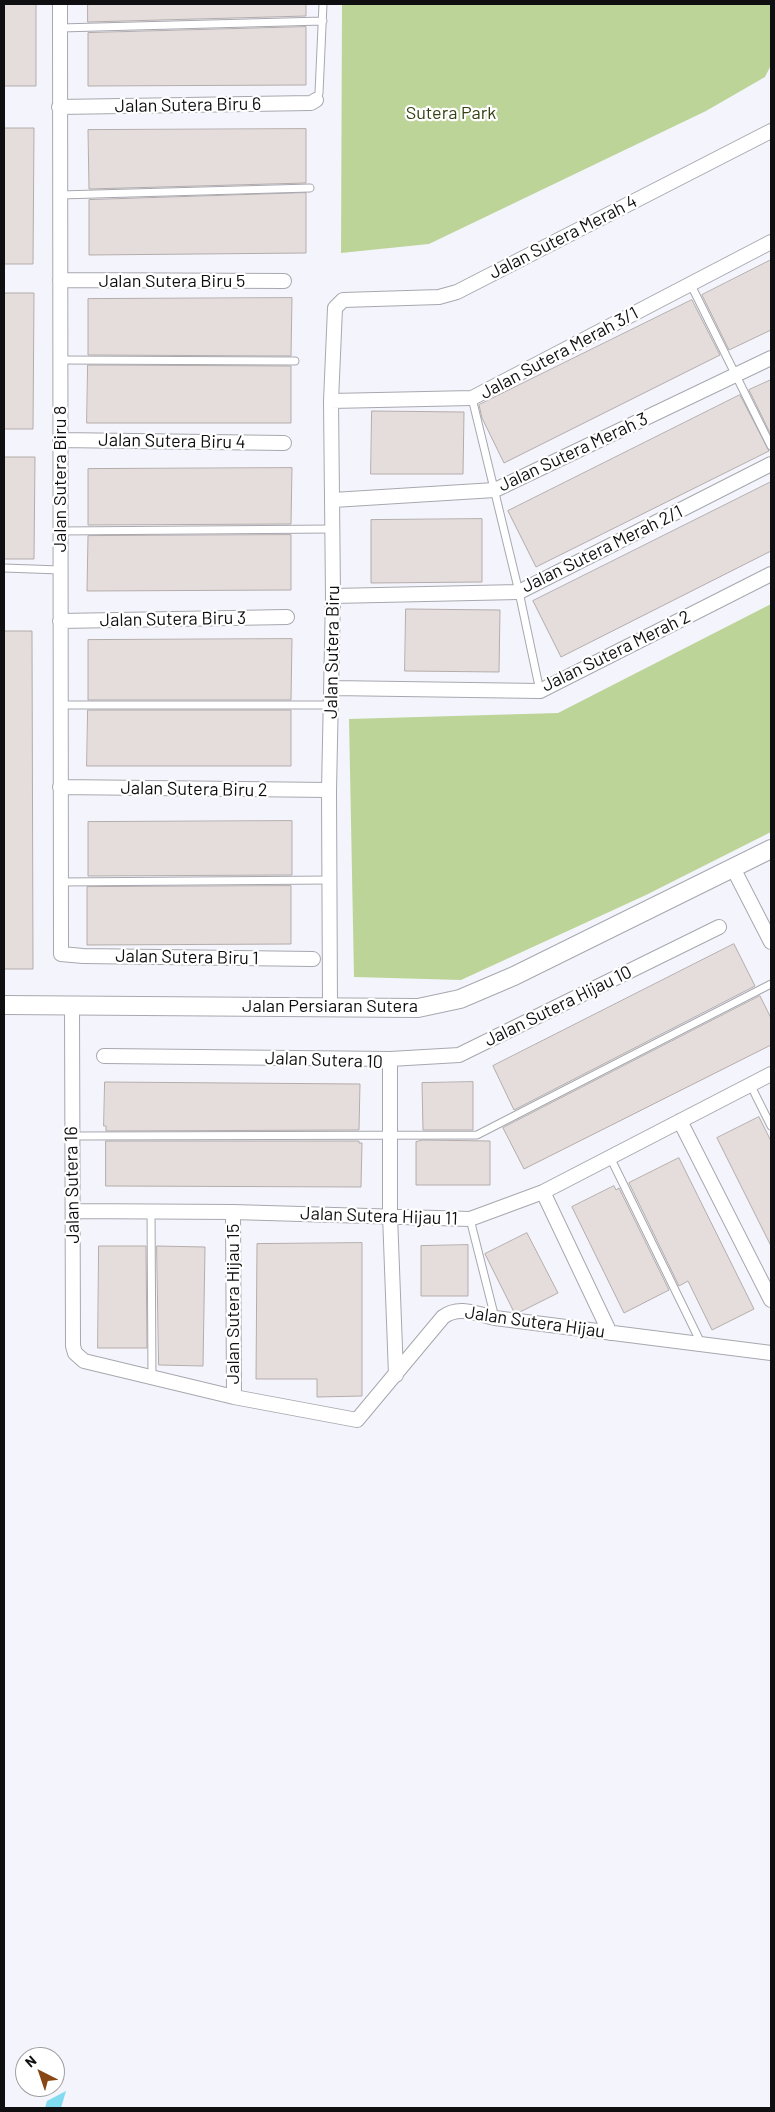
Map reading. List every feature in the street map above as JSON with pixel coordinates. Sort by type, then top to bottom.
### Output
[{"type":"street","name":"Jalan Sutera Biru 8","points":[[60,4],[61,954]]},
{"type":"street","name":"Jalan Sutera Biru 6","points":[[59,106],[311,103],[316,100]]},
{"type":"street","name":"Jalan Sutera Merah 4","points":[[343,300],[439,297],[457,292],[771,130]]},
{"type":"street","name":"Jalan Sutera Merah 3/1","points":[[331,401],[472,398],[771,242]]},
{"type":"street","name":"Jalan Sutera Biru 5","points":[[60,280],[284,281]]},
{"type":"street","name":"Jalan Sutera Biru","points":[[330,1008],[329,790],[333,596],[331,401],[333,317],[335,308],[343,300]]},
{"type":"street","name":"Jalan Sutera Merah 3","points":[[333,500],[495,490],[771,358]]},
{"type":"street","name":"Jalan Sutera Biru 4","points":[[60,440],[284,443]]},
{"type":"street","name":"Jalan Sutera Merah 2/1","points":[[333,596],[518,592],[771,464]]},
{"type":"street","name":"Jalan Sutera Merah 2","points":[[332,688],[540,691],[771,574]]},
{"type":"street","name":"Jalan Sutera Biru 3","points":[[60,621],[287,617]]},
{"type":"street","name":"Jalan Sutera Biru 2","points":[[60,787],[329,790]]},
{"type":"street","name":"Jalan Persiaran Sutera","points":[[4,1005],[418,1008],[460,1000],[514,976],[771,849]]},
{"type":"street","points":[[733,868],[771,942]]},
{"type":"street","name":"Jalan Sutera Hijau 10","points":[[390,1059],[458,1055],[719,927]]},
{"type":"street","name":"Jalan Sutera Biru 1","points":[[61,954],[83,956],[313,959]]},
{"type":"street","name":"Jalan Sutera 16","points":[[72,1005],[73,1346],[75,1353],[84,1362]]},
{"type":"street","name":"Jalan Sutera 10","points":[[104,1056],[390,1059],[390,1215],[396,1375]]},
{"type":"street","name":"Jalan Sutera Hijau 11","points":[[73,1211],[390,1215],[470,1219],[543,1192],[771,1074]]},
{"type":"street","points":[[680,1121],[771,1300]]},
{"type":"street","points":[[543,1192],[610,1333]]},
{"type":"street","name":"Jalan Sutera Hijau 15","points":[[233,1212],[234,1397]]},
{"type":"street","name":"Jalan Sutera Hijau","points":[[84,1362],[234,1397],[357,1420],[449,1313],[464,1310],[495,1318],[702,1346],[771,1353]]},
{"type":"lane","points":[[316,100],[319,93],[323,4]]},
{"type":"lane","points":[[60,28],[322,22]]},
{"type":"lane","points":[[60,195],[310,188]]},
{"type":"lane","points":[[690,283],[771,446]]},
{"type":"lane","points":[[60,360],[295,361]]},
{"type":"lane","points":[[472,398],[495,490],[540,691]]},
{"type":"lane","points":[[60,531],[333,528]]},
{"type":"lane","points":[[4,568],[60,570]]},
{"type":"lane","points":[[60,705],[331,705]]},
{"type":"lane","points":[[60,882],[330,880]]},
{"type":"lane","points":[[72,1136],[477,1135],[771,984]]},
{"type":"lane","points":[[750,1084],[771,1126]]},
{"type":"lane","points":[[610,1157],[702,1346]]},
{"type":"lane","points":[[151,1211],[152,1378]]},
{"type":"lane","points":[[470,1219],[495,1318]]},
{"type":"green space","name":"Sutera Park","points":[[342,4],[771,4],[771,65],[765,77],[706,111],[429,244],[341,253]]},
{"type":"green space","points":[[771,604],[771,832],[646,895],[461,980],[354,977],[349,719],[558,713]]},
{"type":"water","points":[[55,2097],[64,2097],[61,2108],[45,2108],[47,2101]]},
{"type":"building","points":[[4,4],[36,4],[36,86],[4,86]]},
{"type":"building","points":[[88,4],[306,4],[306,16],[88,22]]},
{"type":"building","points":[[306,27],[306,85],[88,86],[88,33]]},
{"type":"building","points":[[4,128],[34,128],[33,264],[4,264]]},
{"type":"building","points":[[306,129],[306,183],[89,189],[88,130]]},
{"type":"building","points":[[306,193],[306,253],[89,255],[89,200]]},
{"type":"building","points":[[771,260],[771,330],[729,350],[702,295]]},
{"type":"building","points":[[4,293],[34,293],[33,429],[4,429]]},
{"type":"building","points":[[292,298],[291,356],[88,355],[88,299]]},
{"type":"building","points":[[692,300],[720,355],[504,463],[482,418],[479,405]]},
{"type":"building","points":[[88,365],[291,366],[291,423],[87,423]]},
{"type":"building","points":[[771,380],[771,435],[749,390]]},
{"type":"building","points":[[740,395],[769,451],[536,567],[508,511]]},
{"type":"building","points":[[372,411],[464,412],[463,474],[371,474]]},
{"type":"building","points":[[4,457],[35,457],[34,559],[4,559]]},
{"type":"building","points":[[292,468],[291,524],[88,525],[88,469]]},
{"type":"building","points":[[771,482],[771,551],[561,657],[533,601]]},
{"type":"building","points":[[482,519],[482,582],[371,583],[371,520]]},
{"type":"building","points":[[291,535],[291,590],[87,591],[88,536]]},
{"type":"building","points":[[406,609],[500,610],[499,672],[405,671]]},
{"type":"building","points":[[4,631],[32,631],[33,969],[4,969]]},
{"type":"building","points":[[292,639],[291,700],[88,700],[88,640]]},
{"type":"building","points":[[88,710],[291,710],[291,766],[87,766]]},
{"type":"building","points":[[292,821],[292,875],[88,876],[88,822]]},
{"type":"building","points":[[291,886],[291,944],[87,945],[87,887]]},
{"type":"building","points":[[734,944],[755,986],[514,1110],[493,1066]]},
{"type":"building","points":[[760,996],[771,1018],[771,1045],[524,1169],[503,1128]]},
{"type":"building","points":[[105,1082],[360,1084],[359,1130],[106,1131],[106,1126],[104,1126]]},
{"type":"building","points":[[473,1082],[473,1130],[423,1130],[422,1083]]},
{"type":"building","points":[[759,1117],[771,1141],[771,1246],[717,1138]]},
{"type":"building","points":[[423,1140],[490,1141],[490,1185],[416,1185],[416,1142]]},
{"type":"building","points":[[106,1141],[359,1141],[359,1143],[362,1143],[361,1187],[106,1186]]},
{"type":"building","points":[[679,1158],[754,1309],[712,1330],[688,1281],[679,1286],[629,1183]]},
{"type":"building","points":[[614,1186],[616,1190],[619,1188],[669,1290],[624,1313],[572,1207]]},
{"type":"building","points":[[527,1233],[558,1293],[520,1312],[514,1312],[485,1254]]},
{"type":"building","points":[[362,1243],[362,1396],[317,1397],[317,1379],[256,1379],[257,1244]]},
{"type":"building","points":[[468,1245],[468,1296],[421,1296],[421,1246]]},
{"type":"building","points":[[99,1246],[146,1246],[147,1348],[98,1348]]},
{"type":"building","points":[[157,1246],[205,1247],[203,1366],[159,1365]]}]
